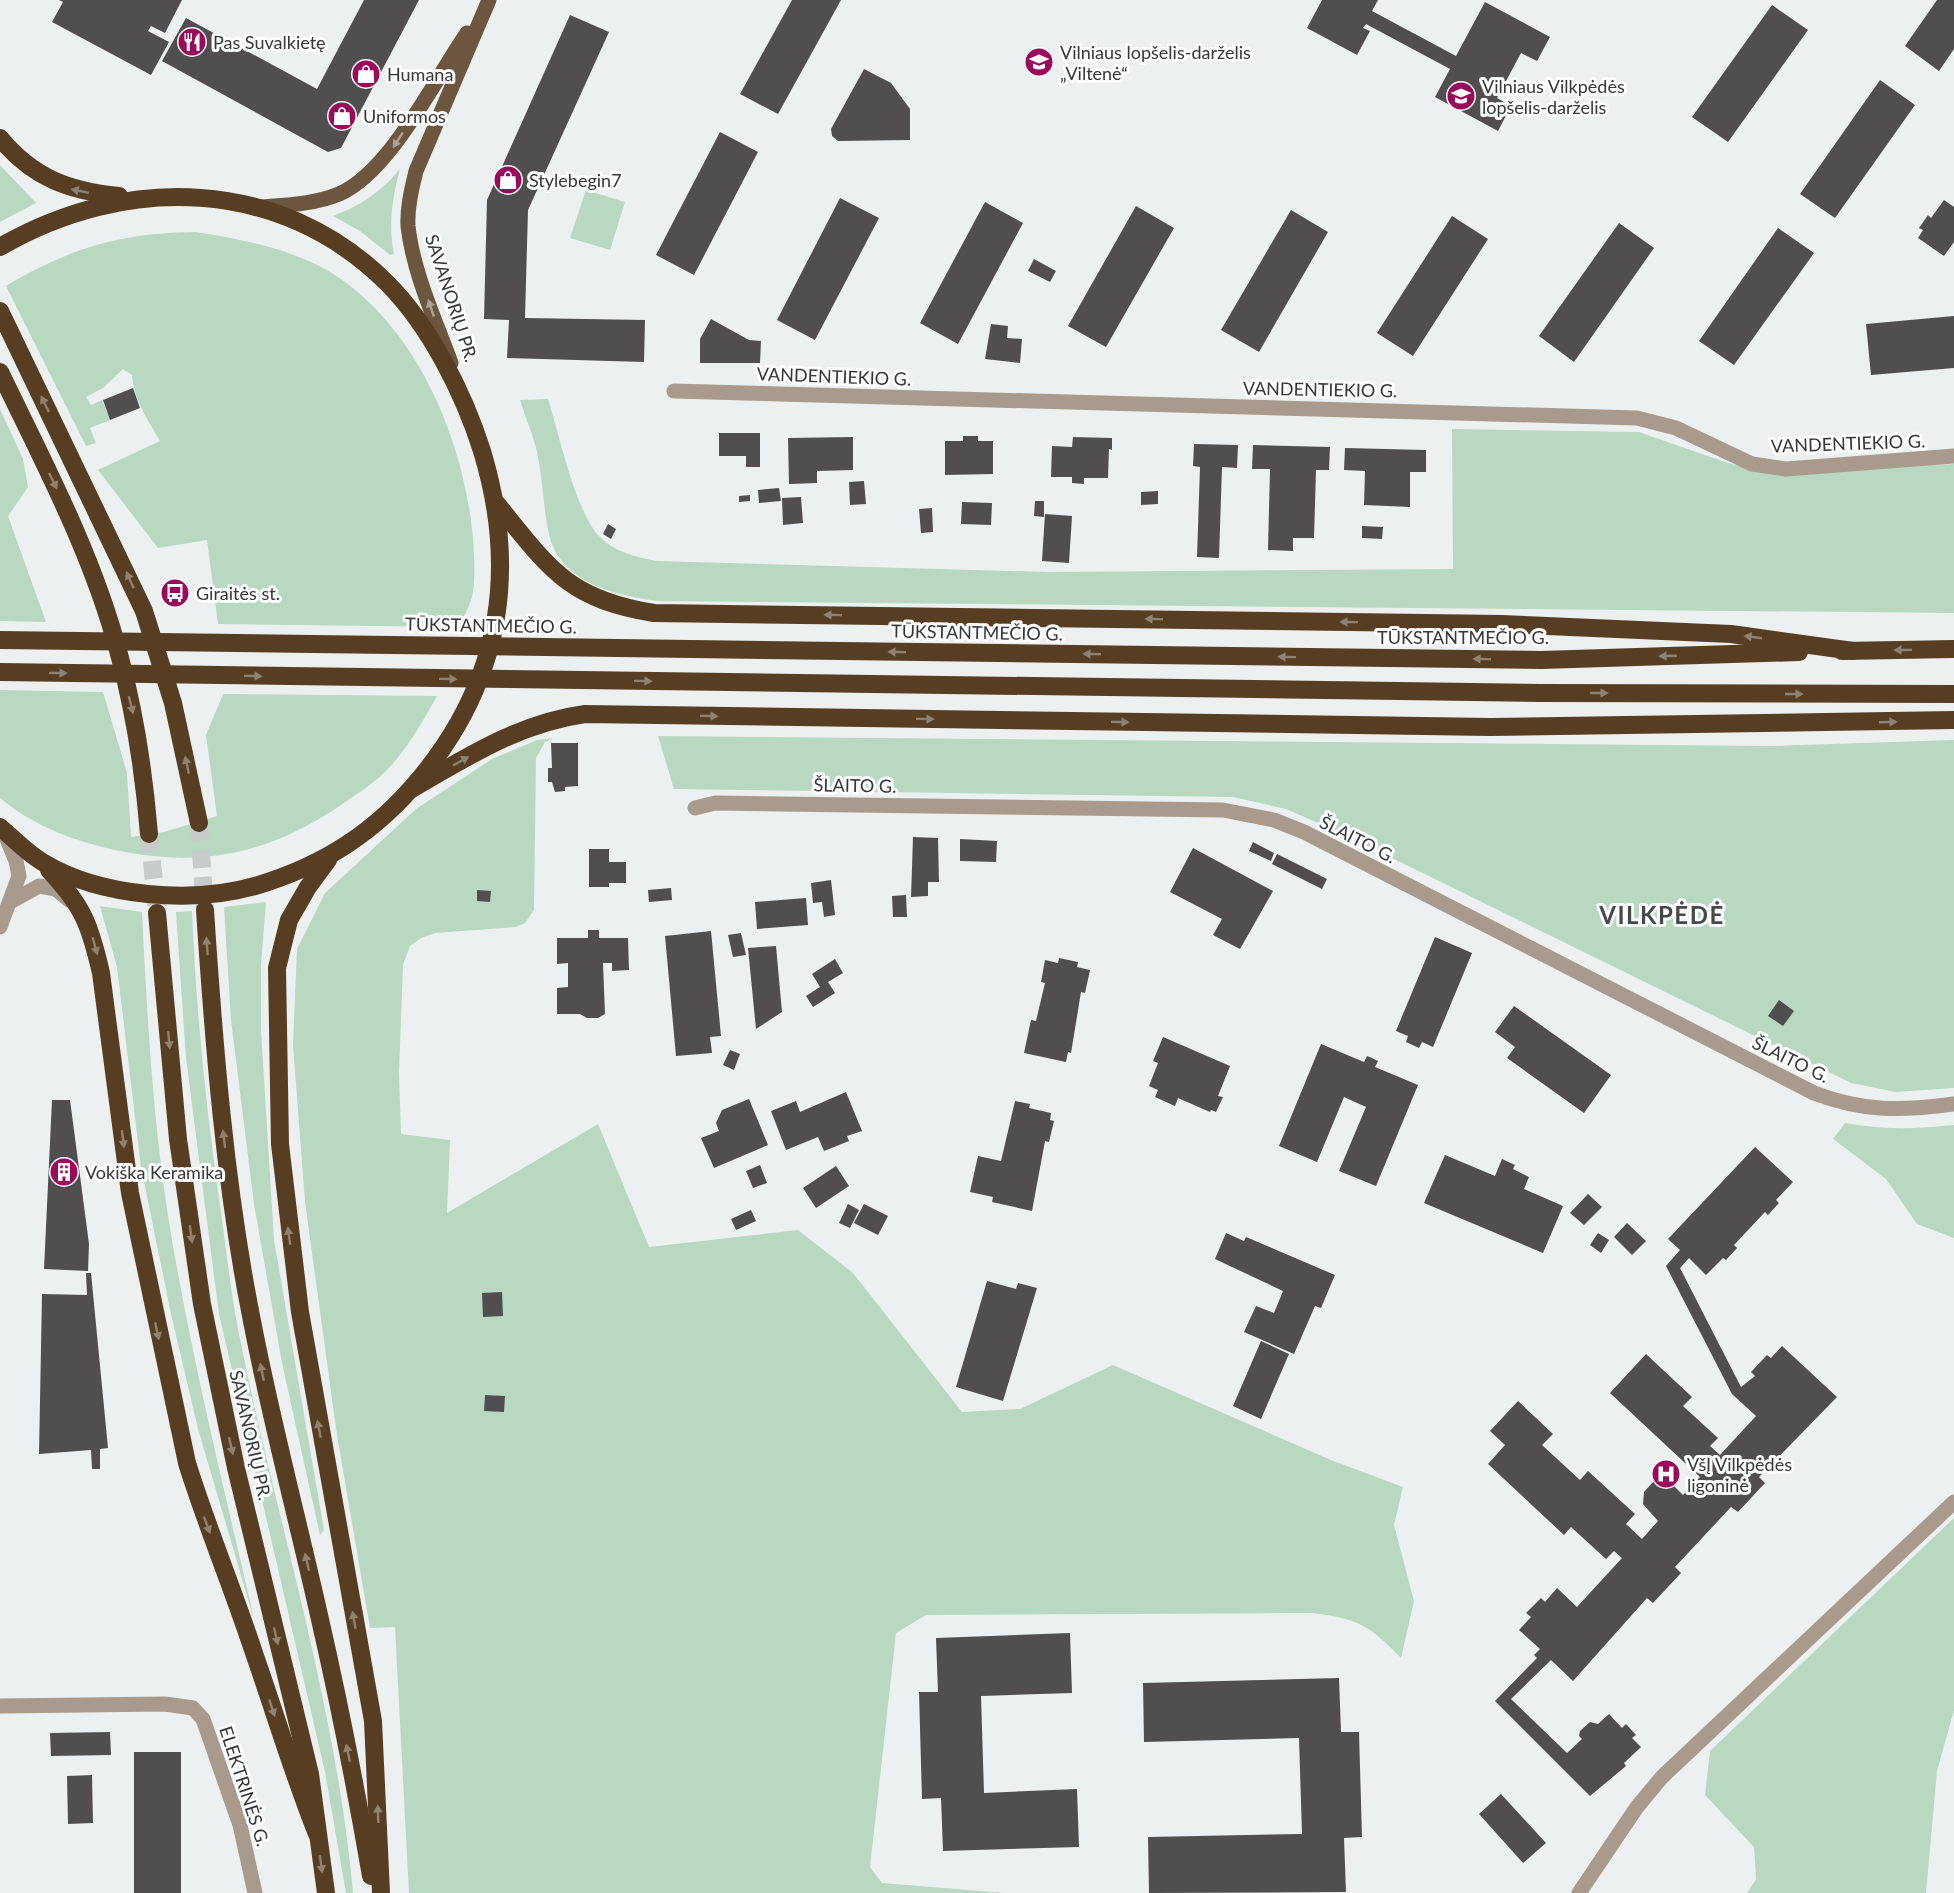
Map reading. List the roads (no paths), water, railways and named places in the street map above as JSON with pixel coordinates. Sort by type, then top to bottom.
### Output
[{"type":"highway","points":[[0,138],[35,170],[71,189],[138,198],[196,197],[262,207],[333,242],[366,264],[389,285],[427,335],[465,402],[496,503],[501,547],[500,592],[490,646],[480,678],[462,719],[438,756],[410,790],[383,816],[331,856],[282,878],[241,890],[187,896],[148,894],[91,883],[42,862]]},
{"type":"highway","points":[[7,243],[83,210],[138,198]]},
{"type":"highway","points":[[0,311],[144,611],[173,703],[199,823]]},
{"type":"highway","points":[[0,372],[60,496],[102,599],[119,653],[134,716],[143,770],[149,834]]},
{"type":"highway","points":[[496,503],[546,564],[576,588],[614,605],[654,613],[1525,625],[1731,634],[1853,651]]},
{"type":"highway","name":"TŪKSTANTMEČIO G.","points":[[0,640],[1541,660],[1954,649]]},
{"type":"highway","points":[[0,672],[1540,693],[1954,694]]},
{"type":"highway","points":[[410,790],[495,741],[533,725],[585,714],[1491,727],[1954,720]]},
{"type":"highway","points":[[1,828],[42,862],[74,896],[83,913],[101,973],[130,1193],[188,1463],[200,1506],[254,1651],[293,1774],[317,1834]]},
{"type":"highway","points":[[331,856],[308,887],[289,920],[277,968],[280,1144],[300,1312],[373,1721],[381,1893]]},
{"type":"highway","name":"SAVANORIŲ PR.","points":[[205,910],[225,1143],[251,1320],[322,1628],[351,1765],[374,1893]]},
{"type":"highway","name":"SAVANORIŲ PR.","points":[[157,913],[178,1139],[202,1304],[236,1468],[310,1774],[326,1893]]},
{"type":"main road","name":"SAVANORIŲ PR.","points":[[262,207],[308,202],[340,194],[378,166],[396,145],[488,2]]},
{"type":"main road","name":"SAVANORIŲ PR.","points":[[465,402],[421,277],[408,224],[410,196],[416,171],[488,2]]},
{"type":"street","name":"VANDENTIEKIO G.","points":[[674,391],[1637,418],[1676,428],[1752,464],[1775,467],[1954,456]]},
{"type":"street","name":"ŠLAITO G.","points":[[695,808],[715,803],[1222,810],[1274,820],[1304,832],[1814,1093],[1863,1108],[1917,1109],[1954,1104]]},
{"type":"street","points":[[0,927],[12,901],[19,876],[16,861],[1,828]]},
{"type":"street","points":[[12,901],[32,888],[47,886],[56,889],[83,913]]},
{"type":"street","points":[[1579,1893],[1637,1807],[1662,1777],[1954,1502]]},
{"type":"street","name":"ELEKTRINĖS G.","points":[[0,1706],[165,1704],[193,1708],[202,1719],[240,1825],[255,1893]]},
{"type":"tunnel","points":[[199,823],[205,910]]},
{"type":"tunnel","points":[[149,834],[157,910]]},
{"type":"place","name":"Pas Suvalkietę","points":[[192,42]]},
{"type":"place","name":"Vilniaus lopšelis-darželis „Viltenė“","points":[[1039,62]]},
{"type":"place","name":"Humana","points":[[366,74]]},
{"type":"place","name":"Vilniaus Vilkpėdės lopšelis-darželis","points":[[1461,96]]},
{"type":"place","name":"Uniformos","points":[[342,116]]},
{"type":"place","name":"Stylebegin7","points":[[508,180]]},
{"type":"place","name":"Giraitės st.","points":[[175,593]]},
{"type":"place","name":"Vokiška Keramika","points":[[64,1172]]},
{"type":"place","name":"VšĮ Vilkpėdės ligoninė","points":[[1666,1474]]},
{"type":"district","name":"VILKPĖDĖ","points":[[1662,914]]}]
